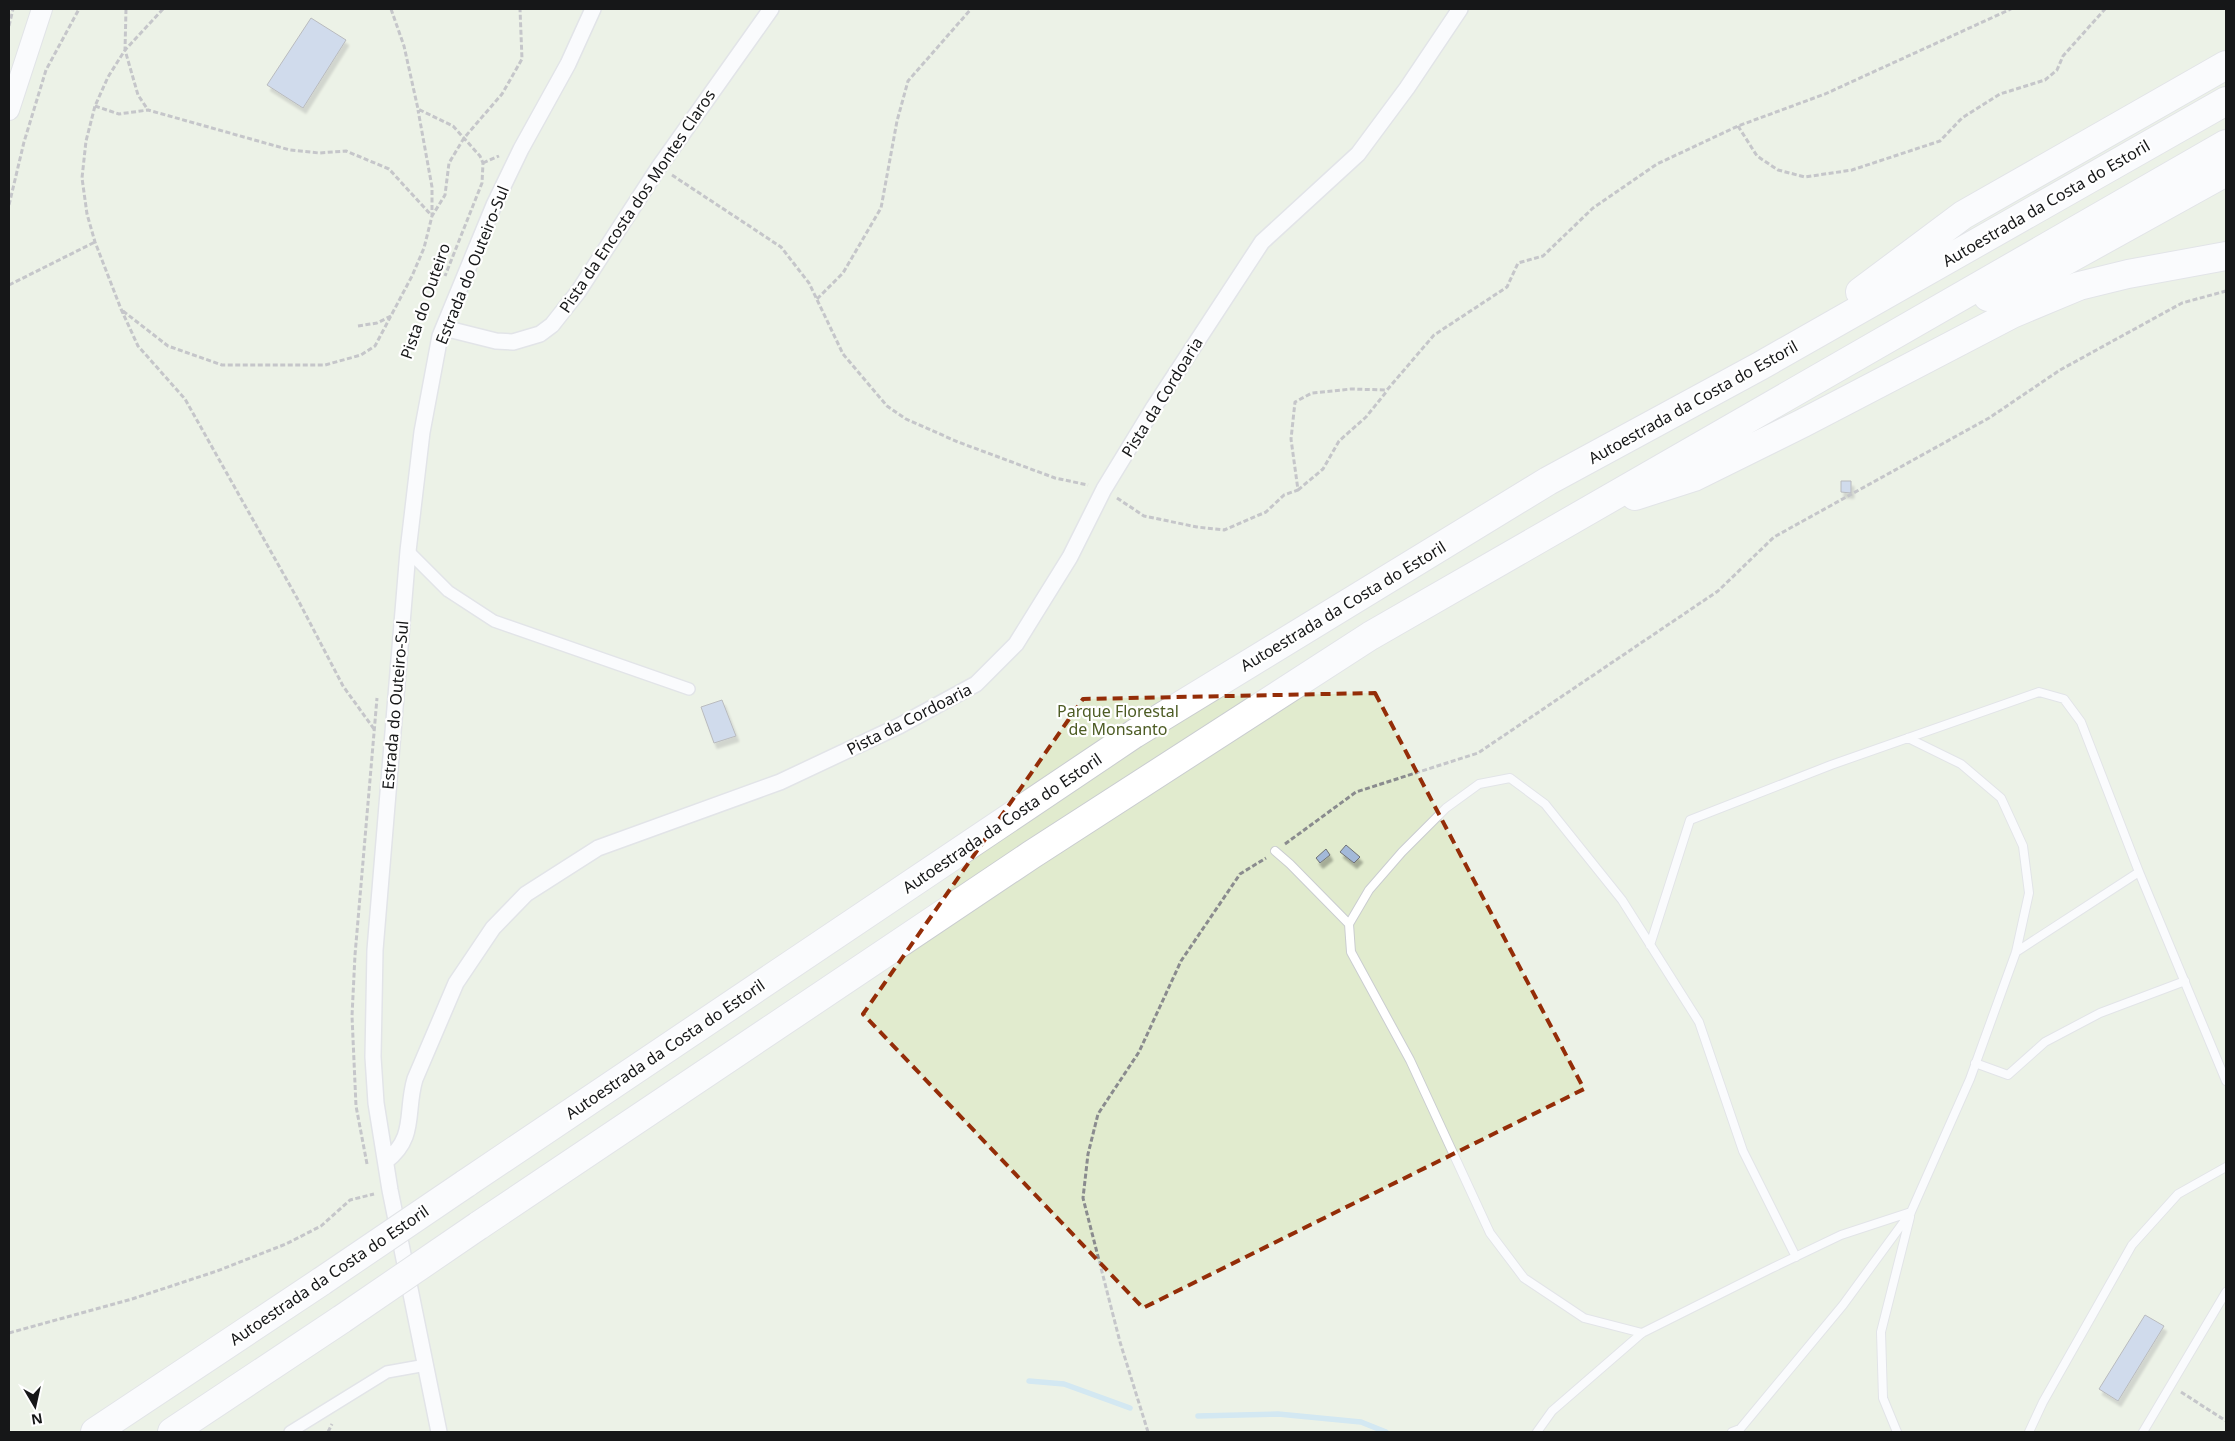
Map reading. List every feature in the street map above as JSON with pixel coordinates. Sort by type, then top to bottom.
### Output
[{"type":"highway","points":[[1760,366],[1964,215],[2226,65]]},
{"type":"highway","name":"Autoestrada da Costa do Estoril","points":[[94,1432],[322,1281],[1134,734],[1548,481],[1760,366],[2226,100]]},
{"type":"highway","points":[[172,1432],[1157,773],[1370,636],[2226,144]]},
{"type":"highway","points":[[1894,335],[2031,280],[2226,172]]},
{"type":"highway","points":[[1582,514],[1694,477],[1803,423],[2012,314],[2079,286],[2128,274],[2226,256]]},
{"type":"street","points":[[9,110],[42,9]]},
{"type":"street","name":"Estrada do Outeiro-Sul","points":[[439,1432],[376,1103],[373,986],[408,550],[422,432],[440,336],[494,205],[521,150],[568,64],[593,9]]},
{"type":"street","name":"Pista da Encosta dos Montes Claros","points":[[444,328],[496,341],[513,342],[540,334],[552,324],[578,292],[659,167],[771,9]]},
{"type":"street","name":"Pista da Cordoaria","points":[[386,1161],[396,1153],[405,1141],[411,1093],[415,1079],[456,984],[493,928],[526,894],[598,848],[670,820],[780,782],[899,726],[976,684],[1016,644],[1070,557],[1104,489],[1154,407],[1262,242],[1358,154],[1407,88],[1460,9]]},
{"type":"street","points":[[408,550],[448,590],[494,622],[689,689]]},
{"type":"street","points":[[290,1432],[387,1372],[426,1365]]},
{"type":"lane","points":[[1650,945],[1690,820],[1831,765],[2039,692],[2064,699],[2081,722],[2139,872],[2226,1081]]},
{"type":"lane","points":[[1897,1432],[1883,1398],[1881,1332],[1911,1212],[1975,1063],[2016,952],[2029,894],[2023,846],[2001,798],[1961,764],[1908,738]]},
{"type":"lane","points":[[1642,1333],[1584,1318],[1524,1278],[1490,1233],[1410,1060],[1351,952],[1349,924],[1369,890],[1402,852],[1446,808],[1479,784],[1510,778],[1545,804],[1622,900],[1699,1022],[1744,1151],[1796,1257]]},
{"type":"lane","points":[[1275,852],[1290,864],[1349,924]]},
{"type":"lane","points":[[2016,952],[2139,872]]},
{"type":"lane","points":[[1975,1063],[2008,1075],[2044,1042],[2100,1013],[2185,981]]},
{"type":"lane","points":[[2029,1432],[2043,1402],[2132,1245],[2178,1194],[2226,1167]]},
{"type":"lane","points":[[1537,1432],[1552,1411],[1642,1333],[1841,1236],[1911,1212]]},
{"type":"lane","points":[[1732,1432],[1739,1431],[1843,1304],[1911,1212]]},
{"type":"lane","points":[[2143,1432],[2226,1292]]},
{"type":"path","points":[[9,26],[13,9]]},
{"type":"path","points":[[9,205],[24,142],[46,70],[79,9]]},
{"type":"path","points":[[126,9],[125,50],[138,95],[148,110]]},
{"type":"path","points":[[163,9],[125,50],[108,77],[96,106],[86,141],[82,178],[87,214],[95,242],[121,309],[138,346],[185,399],[297,598],[343,686],[374,730],[378,692]]},
{"type":"path","points":[[121,309],[168,346],[222,365],[325,364],[361,355],[375,346],[421,255],[432,216],[432,187],[418,109],[404,46],[390,9]]},
{"type":"path","points":[[432,216],[445,195],[449,163],[464,138],[502,94],[522,59],[520,9]]},
{"type":"path","points":[[817,299],[843,273],[881,208],[897,121],[908,81],[971,9]]},
{"type":"path","points":[[659,167],[782,247],[809,282],[843,354],[887,406],[906,419],[958,442],[1054,478],[1104,489],[1144,516],[1197,527],[1224,530],[1266,512],[1284,495],[1298,490],[1323,469],[1339,441],[1366,417],[1434,335],[1506,288],[1518,263],[1543,256],[1594,208],[1657,164],[1738,126],[1825,94],[2011,9]]},
{"type":"path","points":[[1738,126],[1757,156],[1778,170],[1805,177],[1852,170],[1940,141],[1962,118],[2000,94],[2046,80],[2057,70],[2063,56],[2104,9]]},
{"type":"path","points":[[96,106],[119,114],[148,110],[290,150],[319,153],[346,151],[389,169],[432,216]]},
{"type":"path","name":"Pista do Outeiro","points":[[418,109],[453,126],[480,156],[484,169],[482,183],[443,280]]},
{"type":"path","points":[[9,285],[95,242]]},
{"type":"path","points":[[358,326],[377,323],[391,316]]},
{"type":"path","points":[[1298,490],[1291,440],[1295,402],[1312,393],[1351,388],[1387,390]]},
{"type":"path","points":[[9,1333],[132,1299],[286,1244],[321,1226],[350,1200],[372,1194]]},
{"type":"path","points":[[2170,1384],[2226,1421]]},
{"type":"highlighted area","points":[[1375,693],[1584,1089],[1143,1308],[863,1014],[1083,699]]},
{"type":"green space","name":"Parque Florestal de Monsanto","points":[[9,9],[2226,9],[2226,1432],[9,1432]]},
{"type":"building","points":[[311,18],[346,40],[303,108],[267,85]]},
{"type":"building","points":[[1841,481],[1851,481],[1851,493],[1841,492]]},
{"type":"building","points":[[722,700],[736,736],[714,743],[701,707]]},
{"type":"building","points":[[1346,845],[1360,857],[1354,863],[1340,852]]},
{"type":"building","points":[[1326,849],[1330,855],[1320,863],[1316,858]]},
{"type":"building","points":[[2145,1315],[2164,1326],[2118,1401],[2099,1389]]},
{"type":"waterway","points":[[1029,1381],[1064,1384],[1130,1408]]},
{"type":"waterway","points":[[1198,1416],[1278,1414],[1361,1422],[1386,1432]]}]
